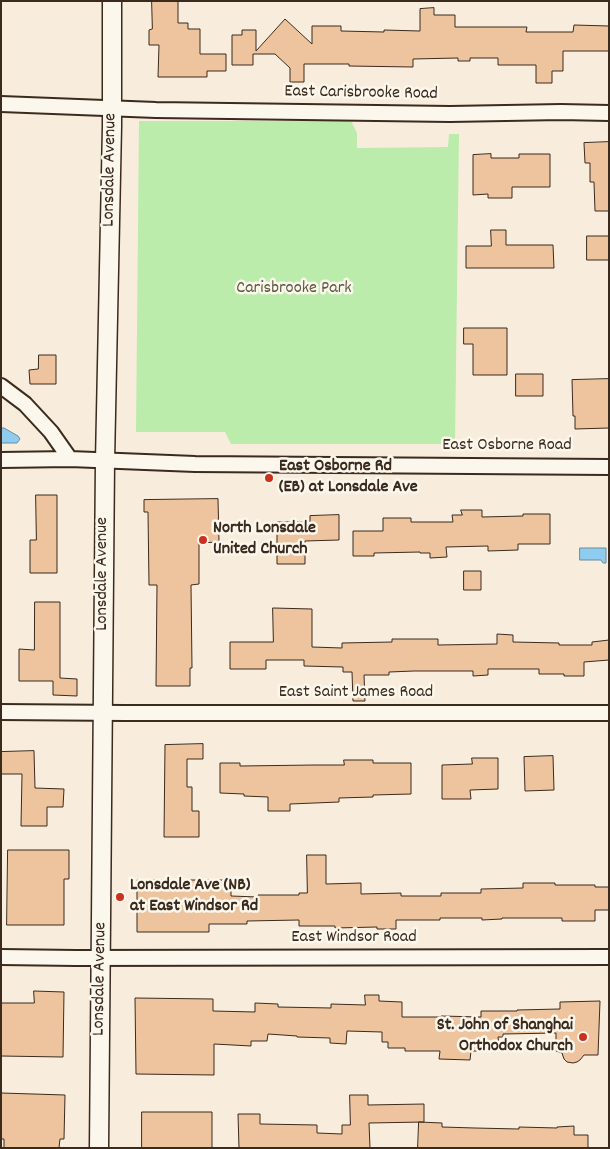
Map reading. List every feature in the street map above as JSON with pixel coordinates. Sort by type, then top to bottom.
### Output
[{"type":"street","name":"Lonsdale Avenue","points":[[99,1148],[105,460],[112,108],[112,1]]},
{"type":"street","name":"East Carisbrooke Road","points":[[1,104],[156,110],[450,114],[609,113]]},
{"type":"street","points":[[1,386],[25,404],[51,432],[70,459]]},
{"type":"street","name":"East Osborne Road","points":[[1,460],[70,459],[221,464],[609,467]]},
{"type":"street","name":"East Saint James Road","points":[[1,712],[609,713]]},
{"type":"street","name":"East Windsor Road","points":[[1,957],[609,958]]},
{"type":"green space","name":"Carisbrooke Park","points":[[139,121],[351,121],[357,133],[357,148],[448,147],[449,134],[459,134],[455,444],[231,444],[225,432],[136,432]]},
{"type":"water","points":[[1,428],[18,436],[20,439],[17,443],[1,443]]},
{"type":"water","points":[[580,548],[606,548],[606,563],[603,563],[601,560],[580,560]]},
{"type":"building","points":[[152,1],[178,1],[178,23],[188,23],[188,29],[200,29],[200,54],[226,54],[226,71],[207,71],[207,77],[158,77],[159,45],[149,45],[149,30],[152,29]]},
{"type":"building","points":[[434,8],[434,15],[455,15],[455,27],[527,27],[526,32],[573,32],[574,25],[609,26],[609,51],[563,51],[563,71],[552,71],[552,83],[536,83],[536,65],[498,65],[498,58],[470,58],[470,61],[458,61],[458,58],[413,59],[413,67],[304,64],[304,82],[290,82],[290,68],[275,54],[253,54],[253,65],[232,65],[232,35],[242,35],[242,30],[256,30],[256,51],[285,19],[312,44],[312,26],[341,26],[341,31],[420,31],[420,9]]},
{"type":"building","points":[[609,142],[609,211],[595,211],[594,182],[590,182],[590,163],[585,163],[584,143]]},
{"type":"building","points":[[491,154],[491,158],[519,158],[519,154],[550,154],[550,187],[512,187],[512,198],[488,198],[488,194],[473,195],[473,155]]},
{"type":"building","points":[[491,230],[506,230],[506,245],[553,245],[554,268],[466,268],[466,246],[491,246]]},
{"type":"building","points":[[587,236],[609,236],[609,260],[587,260]]},
{"type":"building","points":[[464,328],[507,328],[507,375],[473,375],[473,344],[464,344]]},
{"type":"building","points":[[39,355],[56,355],[56,384],[30,384],[29,370],[38,369]]},
{"type":"building","points":[[516,374],[543,374],[543,396],[516,396]]},
{"type":"building","points":[[609,379],[609,428],[575,429],[572,380]]},
{"type":"building","points":[[36,495],[57,495],[57,573],[30,573],[30,540],[36,540]]},
{"type":"building","points":[[218,499],[219,542],[199,543],[199,584],[191,585],[192,668],[190,668],[190,686],[156,686],[157,585],[149,585],[148,512],[144,512],[144,500]]},
{"type":"building","points":[[461,510],[482,510],[482,517],[550,514],[550,544],[518,544],[518,550],[488,551],[488,546],[446,547],[447,557],[430,558],[430,553],[420,552],[374,553],[374,556],[353,556],[353,531],[383,531],[383,518],[411,518],[411,522],[453,522],[452,515],[462,515]]},
{"type":"building","points":[[339,515],[339,540],[305,541],[305,564],[277,564],[277,522],[310,522],[310,516]]},
{"type":"building","points":[[464,571],[481,571],[481,590],[464,590]]},
{"type":"building","points":[[35,602],[60,602],[60,678],[77,679],[77,696],[53,695],[53,681],[19,681],[19,649],[34,650]]},
{"type":"building","points":[[273,608],[312,609],[312,647],[342,648],[342,643],[392,642],[392,639],[438,639],[438,645],[497,644],[497,634],[513,635],[513,642],[559,643],[559,645],[592,645],[592,642],[609,640],[609,660],[584,662],[584,676],[539,674],[539,669],[488,669],[488,675],[473,676],[473,671],[414,671],[389,672],[389,675],[364,675],[365,701],[353,701],[352,672],[343,672],[343,667],[304,666],[304,660],[266,660],[266,669],[230,669],[230,642],[273,642]]},
{"type":"building","points":[[203,744],[203,759],[187,759],[187,787],[192,787],[192,811],[199,811],[199,837],[164,837],[165,745]]},
{"type":"building","points":[[34,751],[35,788],[64,789],[63,807],[47,807],[47,826],[21,826],[22,774],[1,774],[1,752]]},
{"type":"building","points":[[553,756],[554,790],[525,791],[524,757]]},
{"type":"building","points":[[472,758],[498,758],[498,789],[470,790],[471,799],[442,799],[442,765],[472,764]]},
{"type":"building","points":[[344,760],[373,760],[373,763],[411,763],[411,794],[339,798],[339,802],[290,804],[290,811],[268,811],[268,797],[220,793],[220,763],[240,763],[240,766],[344,765]]},
{"type":"building","points":[[8,850],[69,850],[69,879],[64,879],[64,925],[7,925]]},
{"type":"building","points":[[307,855],[326,855],[326,884],[361,883],[361,894],[401,893],[401,896],[441,896],[441,893],[481,893],[481,889],[523,888],[523,883],[595,885],[595,887],[609,887],[609,910],[595,910],[595,921],[562,921],[562,918],[482,920],[482,918],[440,918],[440,920],[396,920],[396,929],[377,929],[377,927],[335,928],[335,926],[299,926],[299,920],[247,921],[247,924],[209,924],[209,932],[137,932],[137,880],[231,880],[231,896],[299,895],[299,893],[307,893]]},
{"type":"building","points":[[34,991],[64,992],[63,1057],[1,1056],[1,1003],[34,1003]]},
{"type":"building","points":[[365,995],[379,995],[379,1001],[402,1002],[402,1017],[481,1017],[481,1011],[560,1009],[560,1002],[600,1001],[598,1055],[584,1055],[577,1062],[567,1062],[562,1053],[556,1051],[556,1033],[503,1034],[503,1037],[498,1037],[499,1044],[483,1044],[483,1051],[471,1051],[470,1060],[439,1059],[440,1051],[405,1051],[405,1048],[388,1048],[388,1042],[382,1042],[382,1032],[347,1031],[346,1044],[330,1043],[330,1038],[268,1034],[267,1041],[251,1041],[251,1046],[214,1044],[214,1075],[136,1074],[135,998],[213,999],[213,1011],[255,1012],[255,1003],[278,1004],[278,1007],[331,1008],[331,1004],[365,1005]]},
{"type":"building","points":[[1,1093],[65,1095],[64,1139],[60,1139],[59,1148],[4,1148],[4,1139],[1,1139]]},
{"type":"building","points":[[350,1095],[368,1095],[368,1105],[424,1104],[424,1122],[369,1123],[370,1148],[239,1148],[238,1114],[260,1114],[260,1124],[317,1125],[317,1133],[342,1134],[342,1125],[350,1125]]},
{"type":"building","points":[[142,1112],[212,1112],[212,1148],[142,1148]]},
{"type":"building","points":[[419,1122],[442,1123],[442,1127],[475,1128],[519,1129],[519,1127],[557,1128],[574,1126],[574,1135],[588,1135],[588,1148],[418,1148]]},
{"type":"place","name":"East Osborne Rd (EB) at Lonsdale Ave","points":[[269,478]]},
{"type":"place","name":"North Lonsdale United Church","points":[[203,540]]},
{"type":"place","name":"Lonsdale Ave (NB) at East Windsor Rd","points":[[120,897]]},
{"type":"place","name":"St. John of Shanghai Orthodox Church","points":[[583,1037]]}]
